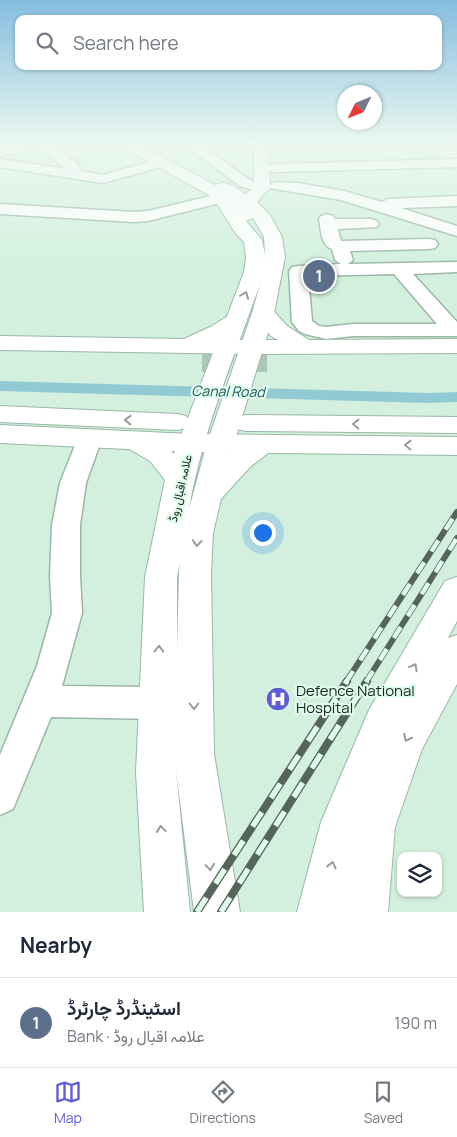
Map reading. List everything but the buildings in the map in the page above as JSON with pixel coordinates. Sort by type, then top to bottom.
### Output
[{"type":"main road","points":[[206,186],[224,199],[246,236],[269,207]]},
{"type":"main road","points":[[215,186],[247,202]]},
{"type":"main road","points":[[218,428],[244,373],[261,353],[263,314],[275,257],[267,186]]},
{"type":"main road","points":[[247,202],[242,208],[257,235],[269,207],[272,186]]},
{"type":"main road","points":[[224,199],[247,202],[262,201],[269,207]]},
{"type":"main road","name":"علامہ اقبال روڈ","points":[[167,912],[156,772],[161,577],[193,488],[218,428],[209,366],[228,346],[254,272],[269,207]]},
{"type":"main road","points":[[263,314],[279,331],[305,347]]},
{"type":"main road","points":[[180,346],[212,335],[236,321]]},
{"type":"main road","points":[[338,333],[356,338],[456,336]]},
{"type":"main road","points":[[261,353],[305,347],[456,336]]},
{"type":"main road","points":[[0,343],[228,346],[261,353],[457,359]]},
{"type":"main road","points":[[0,356],[209,366]]},
{"type":"main road","points":[[0,414],[457,446]]},
{"type":"main road","points":[[0,434],[136,440],[218,428],[457,425]]},
{"type":"main road","points":[[136,440],[160,455],[193,488],[240,460],[218,428]]},
{"type":"main road","name":"علامہ اقبال روڈ","points":[[193,488],[198,533],[195,572],[194,754],[217,912]]},
{"type":"main road","points":[[320,912],[342,822],[384,723],[457,590]]},
{"type":"main road","points":[[366,912],[374,827],[405,742],[457,650]]},
{"type":"street","points":[[247,186],[269,207],[296,186],[370,204],[457,231]]},
{"type":"street","points":[[418,186],[426,202]]},
{"type":"street","points":[[382,189],[390,204]]},
{"type":"street","points":[[332,194],[325,208],[331,218],[333,244],[340,246],[429,244]]},
{"type":"street","points":[[5,214],[134,217],[148,216],[224,199]]},
{"type":"street","points":[[370,204],[457,201]]},
{"type":"street","points":[[331,218],[371,224]]},
{"type":"street","points":[[340,246],[347,270]]},
{"type":"street","points":[[338,333],[322,332],[306,327],[302,322],[298,271],[457,267]]},
{"type":"street","points":[[398,268],[456,336]]},
{"type":"street","points":[[271,280],[300,282]]},
{"type":"street","points":[[0,796],[26,738],[53,666],[67,613],[65,576],[66,525],[73,483],[90,438]]},
{"type":"street","points":[[40,701],[158,703]]},
{"type":"waterway","name":"Canal Road","points":[[0,386],[429,398],[457,397]]},
{"type":"tunnel","points":[[202,359],[270,359]]},
{"type":"railway","points":[[346,682],[457,512]]},
{"type":"railway","points":[[366,682],[457,538]]},
{"type":"railway","points":[[197,912],[347,681]]},
{"type":"railway","points":[[221,912],[367,681]]},
{"type":"place","name":"اسٹینڈرڈ چارٹرڈ","points":[[319,276]]},
{"type":"place","name":"Defence National Hospital","points":[[278,699]]}]
